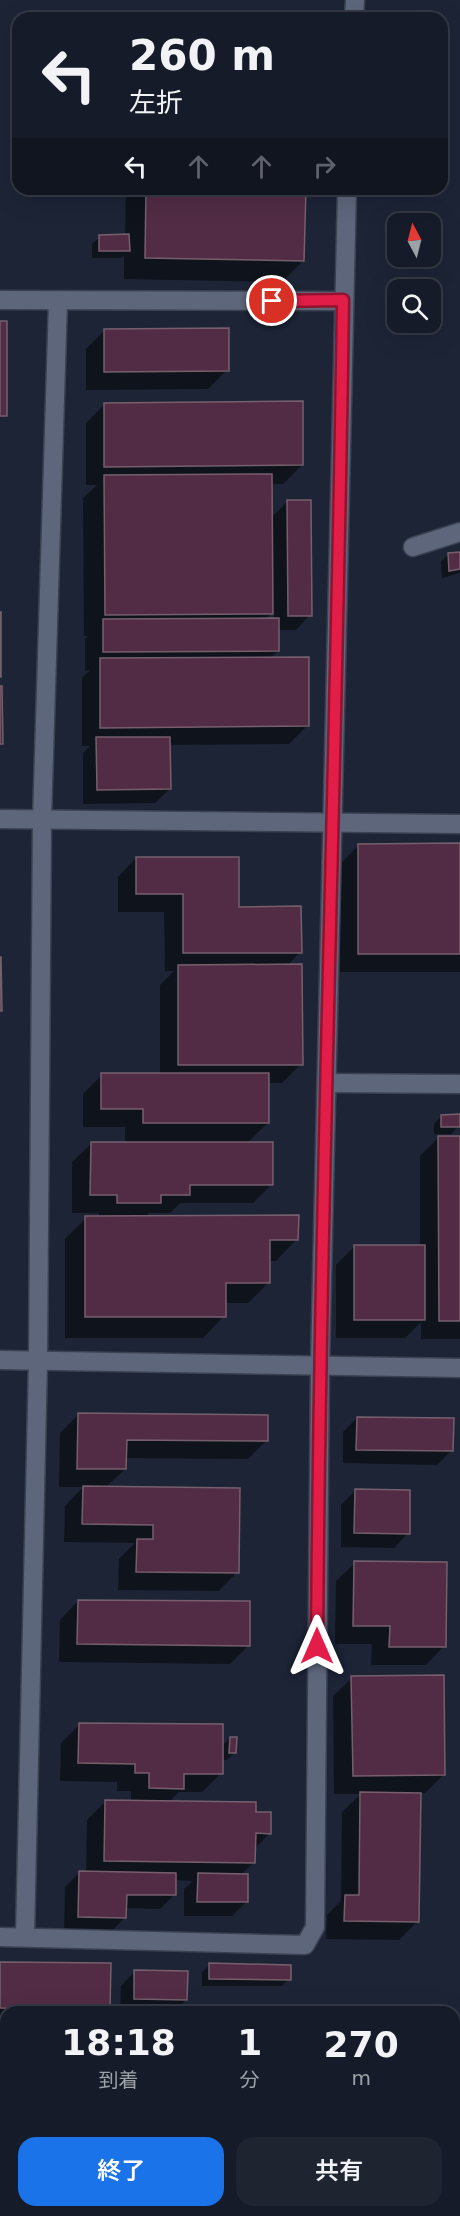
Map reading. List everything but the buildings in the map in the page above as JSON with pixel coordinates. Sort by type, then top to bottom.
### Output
[{"type":"street","points":[[0,1936],[305,1945],[315,1927],[320,1365],[347,195]]},
{"type":"street","points":[[0,300],[343,300]]},
{"type":"street","points":[[25,1937],[38,1360],[42,819],[58,301]]},
{"type":"street","points":[[413,547],[460,532]]},
{"type":"street","points":[[0,819],[460,824]]},
{"type":"street","points":[[327,1083],[460,1084]]},
{"type":"street","points":[[0,1360],[460,1368]]},
{"type":"route","points":[[272,301],[343,300],[334,822],[320,1365],[317,1646]]}]
